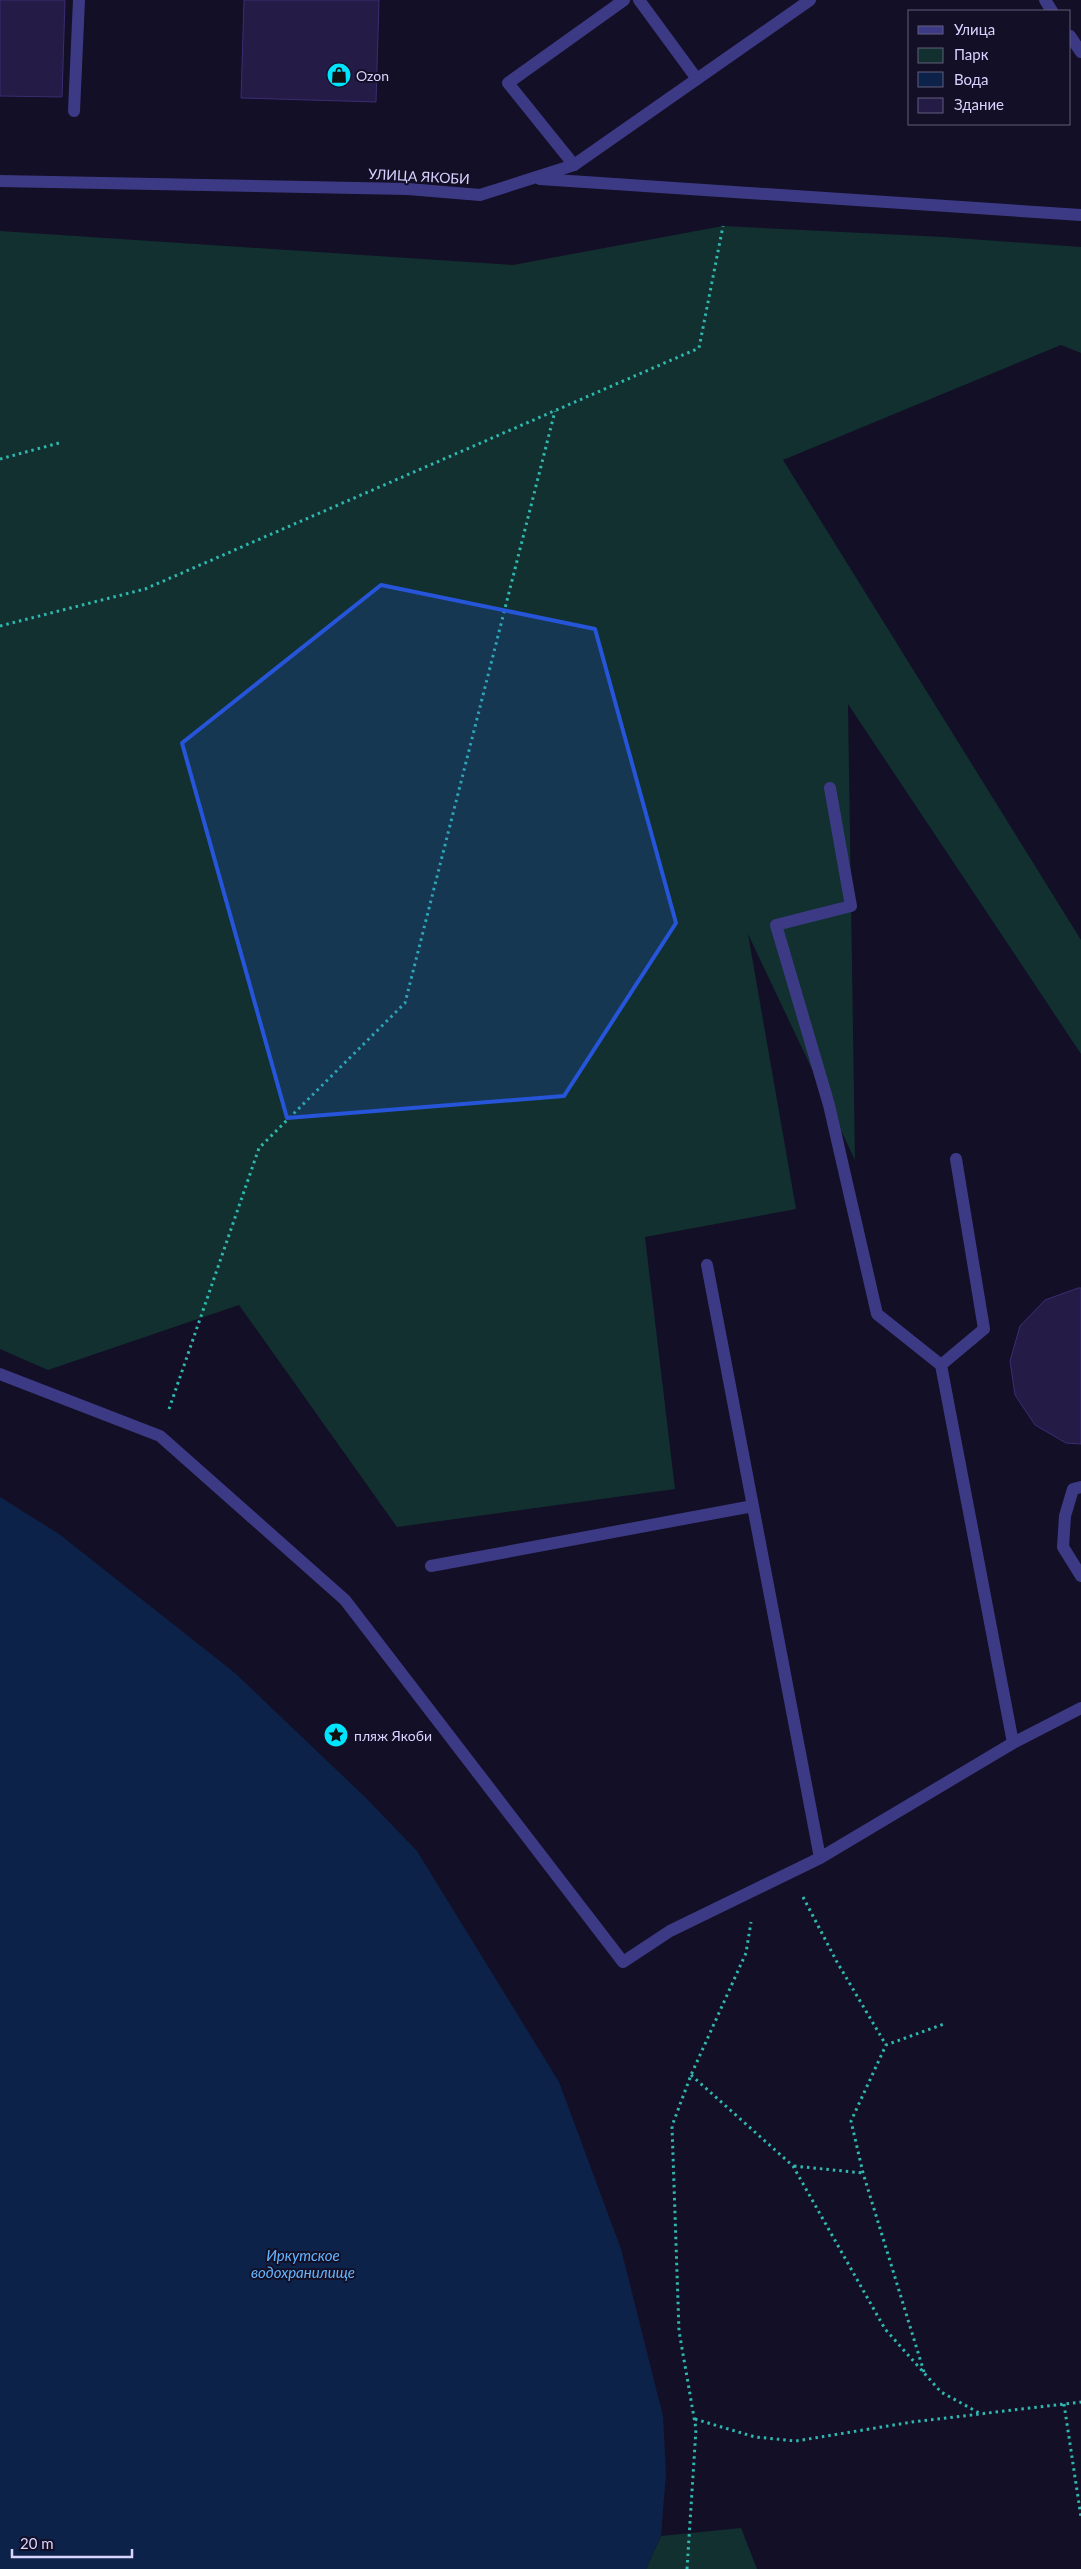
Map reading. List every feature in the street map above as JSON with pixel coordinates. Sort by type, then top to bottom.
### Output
[{"type":"street","points":[[74,111],[79,0]]},
{"type":"street","points":[[574,165],[508,83],[624,0]]},
{"type":"street","points":[[639,0],[697,79]]},
{"type":"street","name":"УЛИЦА ЯКОБИ","points":[[0,181],[408,189],[480,195],[574,165],[810,0]]},
{"type":"street","points":[[1071,37],[1081,52]]},
{"type":"street","points":[[531,178],[1081,215]]},
{"type":"street","points":[[830,788],[851,906],[776,925],[829,1105],[877,1314],[941,1365],[1013,1743]]},
{"type":"street","points":[[941,1365],[984,1329],[956,1159]]},
{"type":"street","points":[[707,1265],[820,1858]]},
{"type":"street","points":[[0,1374],[160,1436],[345,1600],[623,1962],[670,1932],[820,1858],[1013,1743],[1081,1708]]},
{"type":"street","points":[[1081,1487],[1073,1489],[1065,1516],[1063,1547],[1081,1576]]},
{"type":"street","points":[[431,1566],[753,1506]]},
{"type":"path","points":[[0,626],[146,590],[699,348],[723,226]]},
{"type":"path","points":[[160,1436],[259,1148],[405,1003],[555,411]]},
{"type":"path","points":[[0,460],[59,443]]},
{"type":"path","points":[[790,1873],[837,1962],[886,2045]]},
{"type":"path","points":[[687,2569],[696,2429],[679,2331],[672,2126],[691,2075],[746,1953],[756,1888]]},
{"type":"path","points":[[925,2375],[863,2172],[852,2121],[886,2045],[944,2024]]},
{"type":"path","points":[[691,2075],[794,2166],[885,2329],[941,2392],[981,2414]]},
{"type":"path","points":[[794,2166],[863,2172]]},
{"type":"path","points":[[694,2419],[755,2437],[796,2441],[912,2422],[1081,2402]]},
{"type":"path","points":[[1064,2404],[1081,2518]]},
{"type":"highlighted area","points":[[381,585],[595,629],[676,923],[564,1096],[287,1118],[182,743]]},
{"type":"green space","points":[[723,226],[943,237],[1081,247],[1081,353],[1061,345],[783,460],[1081,940],[1081,1054],[848,704],[855,1160],[748,934],[796,1209],[645,1237],[675,1489],[397,1527],[239,1305],[48,1370],[0,1349],[0,231],[513,265]]},
{"type":"green space","points":[[741,2528],[757,2569],[646,2569],[661,2536]]},
{"type":"water","name":"Иркутское водохранилище","points":[[0,1497],[59,1534],[235,1673],[366,1798],[417,1851],[559,2082],[621,2249],[663,2416],[666,2474],[661,2536],[646,2569],[0,2569]]},
{"type":"building","points":[[0,0],[65,0],[62,97],[0,96]]},
{"type":"building","points":[[244,0],[379,0],[376,102],[241,98]]},
{"type":"building","points":[[1081,1288],[1081,1444],[1066,1443],[1035,1425],[1015,1395],[1010,1361],[1020,1326],[1045,1300]]},
{"type":"place","name":"Ozon","points":[[339,75]]},
{"type":"place","name":"пляж Якоби","points":[[336,1735]]}]
